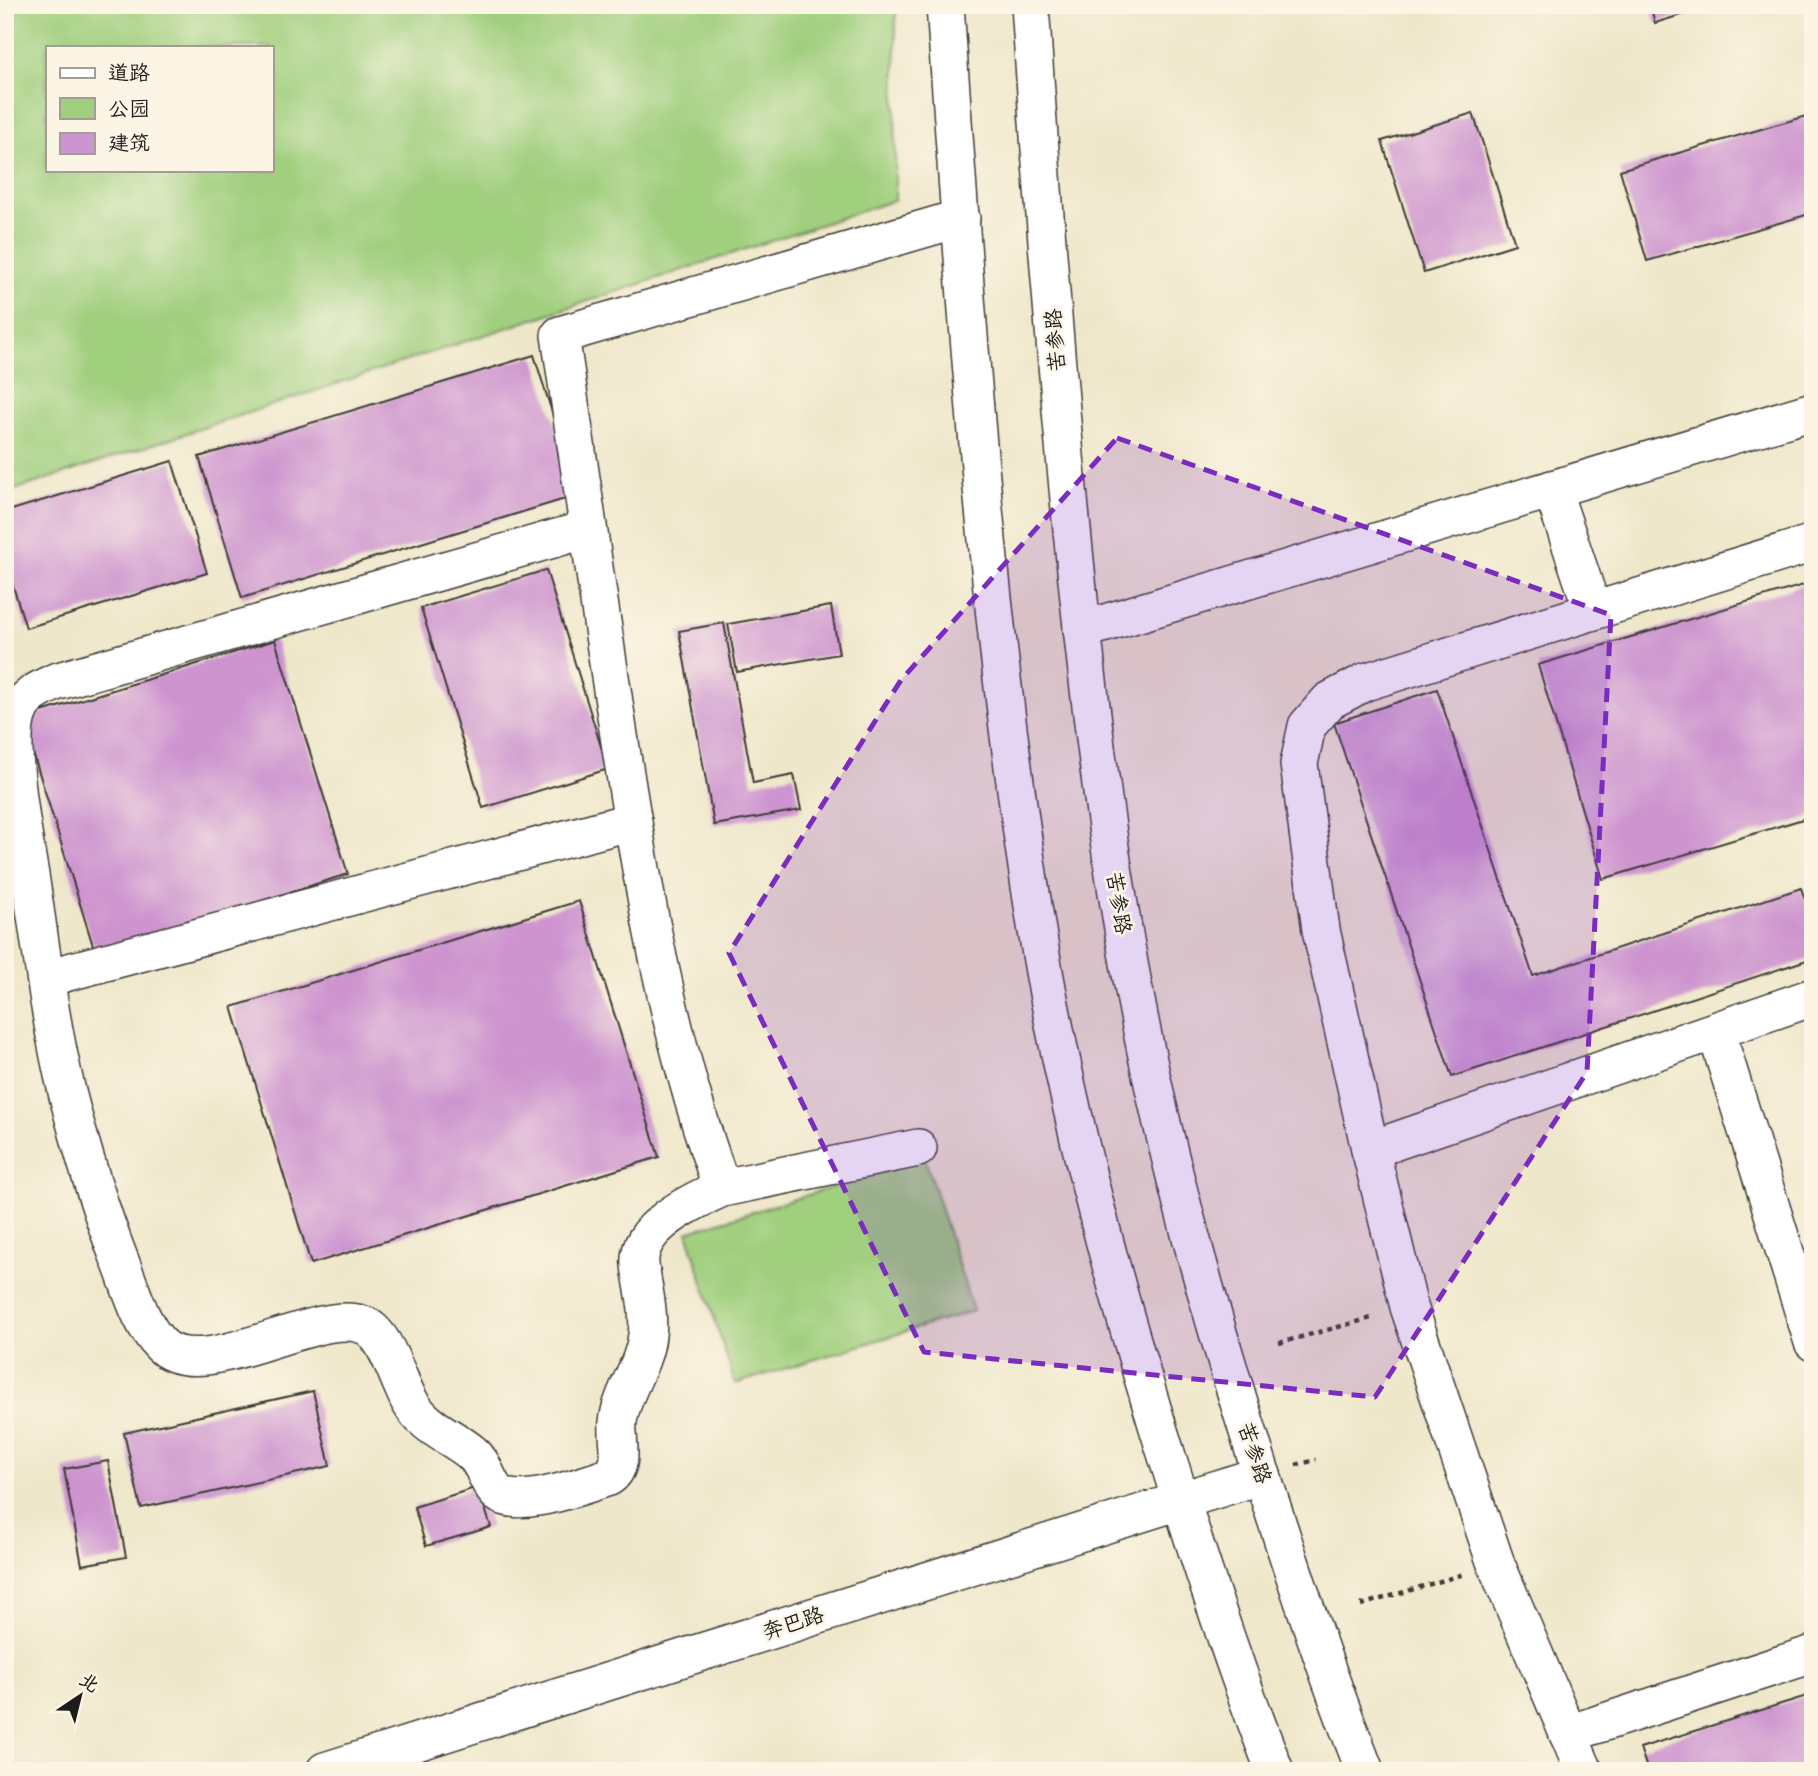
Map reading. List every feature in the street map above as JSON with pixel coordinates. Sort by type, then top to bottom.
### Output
[{"type":"street","points":[[946,5],[992,587],[1013,767],[1037,929],[1063,1070],[1100,1226],[1149,1400],[1208,1585],[1275,1771]]},
{"type":"street","name":"苦参路","points":[[1030,5],[1059,390],[1082,630],[1120,915],[1146,1052],[1182,1205],[1230,1376],[1288,1558],[1365,1771]]},
{"type":"street","points":[[722,1188],[693,1102],[656,956],[633,821],[560,335],[961,218]]},
{"type":"street","points":[[1082,630],[1813,411]]},
{"type":"street","points":[[1552,489],[1593,611]]},
{"type":"street","points":[[588,529],[55,682],[38,689],[25,700],[17,714],[15,769],[46,978],[66,1089],[112,1242],[136,1305],[160,1344],[182,1357],[220,1354],[324,1326],[349,1323],[367,1326],[382,1343],[418,1416],[473,1454],[502,1497],[530,1498],[560,1492],[609,1477],[615,1472],[619,1461],[618,1418],[648,1334],[648,1314],[640,1261],[641,1250],[650,1234],[692,1202],[722,1188],[918,1148]]},
{"type":"street","points":[[1584,1771],[1496,1564],[1409,1307],[1370,1150],[1321,930],[1299,764],[1307,726],[1329,701],[1365,682],[1813,543]]},
{"type":"street","points":[[46,978],[633,821]]},
{"type":"street","points":[[1370,1150],[1813,997]]},
{"type":"street","points":[[1716,1031],[1813,1342]]},
{"type":"street","name":"奔巴路","points":[[325,1771],[1262,1475]]},
{"type":"street","points":[[1568,1734],[1813,1654]]},
{"type":"path","points":[[1279,1343],[1409,1307]]},
{"type":"path","points":[[1361,1605],[1496,1564]]},
{"type":"highlighted area","points":[[1117,438],[1611,615],[1587,1072],[1375,1397],[924,1352],[729,953],[901,680]]},
{"type":"green space","points":[[5,5],[896,5],[895,200],[5,493]]},
{"type":"green space","points":[[925,1159],[973,1311],[735,1384],[687,1232]]},
{"type":"building","points":[[1650,5],[1711,5],[1711,6],[1655,23]]},
{"type":"building","points":[[1473,113],[1515,244],[1424,273],[1382,141]]},
{"type":"building","points":[[1813,114],[1813,213],[1647,261],[1620,170]]},
{"type":"building","points":[[534,355],[578,495],[242,598],[199,457]]},
{"type":"building","points":[[172,461],[207,573],[26,628],[5,560],[5,512]]},
{"type":"building","points":[[546,570],[608,769],[483,808],[421,608]]},
{"type":"building","points":[[1813,582],[1813,816],[1603,879],[1538,665]]},
{"type":"building","points":[[831,606],[839,654],[737,672],[728,624]]},
{"type":"building","points":[[724,623],[753,783],[794,775],[801,810],[714,825],[679,631]]},
{"type":"building","points":[[275,640],[348,874],[95,952],[22,718]]},
{"type":"building","points":[[1437,689],[1533,976],[1801,888],[1813,923],[1813,958],[1452,1077],[1334,723]]},
{"type":"building","points":[[579,901],[659,1157],[311,1264],[232,1007]]},
{"type":"building","points":[[1813,1164],[1813,1184],[1812,1184],[1807,1166]]},
{"type":"building","points":[[313,1391],[330,1466],[141,1508],[124,1433]]},
{"type":"building","points":[[108,1461],[126,1557],[82,1565],[64,1469]]},
{"type":"building","points":[[478,1487],[491,1527],[426,1546],[414,1507]]},
{"type":"building","points":[[1813,1694],[1813,1768],[1804,1771],[1648,1771],[1640,1748]]}]
